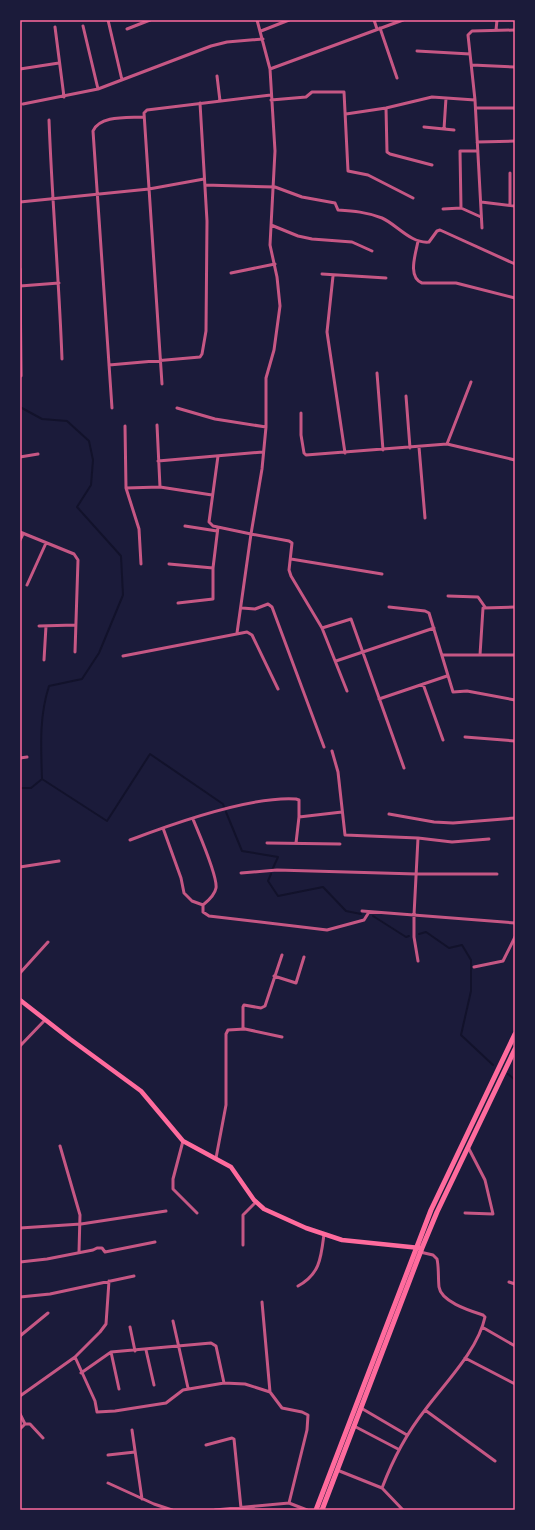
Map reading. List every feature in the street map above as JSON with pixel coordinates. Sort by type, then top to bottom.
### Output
[{"type":"main road","points":[[20,1000],[141,1091],[183,1141],[231,1167],[256,1202],[264,1209],[324,1234],[355,1242],[416,1246],[421,1250]]},
{"type":"main road","points":[[316,1510],[431,1210],[515,1034]]},
{"type":"main road","points":[[322,1510],[421,1250],[468,1146],[515,1049]]},
{"type":"street","points":[[108,20],[122,80]]},
{"type":"street","points":[[127,29],[150,20]]},
{"type":"street","points":[[237,633],[262,469],[266,427],[266,378],[274,350],[280,306],[275,264],[270,245],[275,187],[276,151],[271,100],[270,69],[257,20]]},
{"type":"street","points":[[261,31],[289,20]]},
{"type":"street","points":[[374,20],[379,28],[397,78]]},
{"type":"street","points":[[270,69],[403,20]]},
{"type":"street","points":[[496,30],[497,20]]},
{"type":"street","points":[[83,26],[98,89]]},
{"type":"street","points":[[55,28],[64,96]]},
{"type":"street","points":[[482,228],[476,108],[470,54],[470,32],[515,30]]},
{"type":"street","points":[[23,104],[98,89],[211,46],[227,42],[263,39]]},
{"type":"street","points":[[417,51],[470,54]]},
{"type":"street","points":[[20,68],[59,62]]},
{"type":"street","points":[[472,65],[515,67]]},
{"type":"street","points":[[217,76],[220,101]]},
{"type":"street","points":[[271,100],[306,98],[312,92],[344,92],[348,171],[368,175],[413,198]]},
{"type":"street","points":[[162,384],[144,113],[147,110],[271,96]]},
{"type":"street","points":[[346,114],[386,108],[432,97],[475,100]]},
{"type":"street","points":[[444,129],[446,98]]},
{"type":"street","points":[[109,364],[200,357],[202,354],[206,331],[207,221],[200,103]]},
{"type":"street","points":[[386,108],[388,152],[390,154],[432,165]]},
{"type":"street","points":[[476,108],[515,108]]},
{"type":"street","points":[[112,408],[93,131],[96,124],[103,121],[143,116]]},
{"type":"street","points":[[49,120],[52,199],[59,283],[62,358]]},
{"type":"street","points":[[424,127],[454,130]]},
{"type":"street","points":[[477,142],[515,141]]},
{"type":"street","points":[[461,208],[460,151],[478,151]]},
{"type":"street","points":[[510,173],[510,205]]},
{"type":"street","points":[[20,202],[149,189],[204,179]]},
{"type":"street","points":[[205,185],[275,187],[302,197],[335,203],[338,210],[366,212],[383,218],[418,241],[428,242],[437,230],[440,230],[515,264]]},
{"type":"street","points":[[481,202],[515,206]]},
{"type":"street","points":[[443,210],[461,208],[482,217]]},
{"type":"street","points":[[271,225],[298,236],[312,239],[352,242],[372,251]]},
{"type":"street","points":[[418,241],[413,266],[414,277],[417,281],[456,283],[515,298]]},
{"type":"street","points":[[231,273],[275,264]]},
{"type":"street","points":[[20,269],[21,376]]},
{"type":"street","points":[[322,274],[333,276],[386,278]]},
{"type":"street","points":[[333,276],[327,332],[345,454]]},
{"type":"street","points":[[21,286],[59,283]]},
{"type":"street","points":[[377,373],[383,450]]},
{"type":"street","points":[[447,444],[471,382]]},
{"type":"street","points":[[406,396],[410,448]]},
{"type":"street","points":[[177,408],[221,420],[266,427]]},
{"type":"street","points":[[301,414],[301,435],[306,456],[345,454],[447,444],[515,460]]},
{"type":"street","points":[[157,425],[160,487]]},
{"type":"street","points":[[124,426],[126,488],[139,529],[141,564]]},
{"type":"street","points":[[420,447],[425,518]]},
{"type":"street","points":[[158,461],[263,452]]},
{"type":"street","points":[[20,457],[38,454]]},
{"type":"street","points":[[218,456],[209,522],[218,529]]},
{"type":"street","points":[[126,488],[160,487],[212,495]]},
{"type":"street","points":[[185,526],[251,534],[289,541],[293,545],[291,576],[322,628],[347,691]]},
{"type":"street","points":[[178,603],[212,599],[213,568],[218,529]]},
{"type":"street","points":[[20,540],[22,533],[74,554],[78,560],[75,652]]},
{"type":"street","points":[[27,585],[46,543]]},
{"type":"street","points":[[291,559],[382,574]]},
{"type":"street","points":[[169,564],[213,568]]},
{"type":"street","points":[[448,596],[478,597],[485,607]]},
{"type":"street","points":[[242,608],[255,609],[268,604],[272,607],[324,747]]},
{"type":"street","points":[[389,607],[425,611],[428,613],[443,655],[447,676],[453,692],[467,691],[515,700]]},
{"type":"street","points":[[485,607],[515,607]]},
{"type":"street","points":[[480,655],[482,611],[485,607]]},
{"type":"street","points":[[322,628],[351,619],[361,652],[404,768]]},
{"type":"street","points":[[39,626],[75,625]]},
{"type":"street","points":[[44,660],[46,626]]},
{"type":"street","points":[[336,661],[434,628]]},
{"type":"street","points":[[123,656],[247,632],[252,635],[278,689]]},
{"type":"street","points":[[443,655],[515,656]]},
{"type":"street","points":[[379,699],[447,676]]},
{"type":"street","points":[[423,684],[443,740]]},
{"type":"street","points":[[465,737],[515,741]]},
{"type":"street","points":[[332,752],[338,772],[345,835],[348,837],[418,838],[452,842],[489,839]]},
{"type":"street","points":[[20,758],[27,757]]},
{"type":"street","points":[[130,840],[193,819],[257,803],[291,798],[299,800],[296,843]]},
{"type":"street","points":[[299,817],[342,812]]},
{"type":"street","points":[[389,814],[434,822],[453,823],[515,818]]},
{"type":"street","points":[[193,819],[212,867],[217,886],[215,891],[203,905],[203,912],[209,916],[327,930],[364,920],[369,912]]},
{"type":"street","points":[[163,828],[181,878],[184,893],[192,900],[203,905]]},
{"type":"street","points":[[418,838],[414,915],[414,937],[418,961]]},
{"type":"street","points":[[267,843],[340,844]]},
{"type":"street","points":[[20,867],[59,862]]},
{"type":"street","points":[[241,873],[277,870],[416,874],[497,874]]},
{"type":"street","points":[[362,911],[515,923]]},
{"type":"street","points":[[474,967],[503,961],[515,937]]},
{"type":"street","points":[[20,972],[48,942]]},
{"type":"street","points":[[243,1029],[244,1005],[264,1008],[282,955]]},
{"type":"street","points":[[274,976],[296,983],[304,957]]},
{"type":"street","points":[[20,1046],[45,1020]]},
{"type":"street","points":[[216,1158],[226,1105],[226,1034],[228,1030],[243,1029],[282,1037]]},
{"type":"street","points":[[183,1141],[173,1179],[173,1189],[197,1214]]},
{"type":"street","points":[[60,1146],[80,1216],[80,1252]]},
{"type":"street","points":[[465,1213],[493,1214],[485,1180],[468,1146]]},
{"type":"street","points":[[243,1245],[244,1212],[256,1202]]},
{"type":"street","points":[[20,1228],[81,1224],[166,1211]]},
{"type":"street","points":[[298,1286],[310,1278],[317,1270],[324,1234]]},
{"type":"street","points":[[20,1262],[47,1259],[100,1247],[104,1252],[107,1252],[155,1242]]},
{"type":"street","points":[[382,1488],[398,1449],[425,1410],[465,1358],[482,1327],[485,1317],[461,1308],[442,1294],[439,1287],[437,1259],[433,1255],[421,1250]]},
{"type":"street","points":[[20,1297],[50,1294],[134,1276]]},
{"type":"street","points":[[20,1396],[75,1357],[100,1332],[106,1324],[109,1281]]},
{"type":"street","points":[[509,1282],[515,1284]]},
{"type":"street","points":[[262,1302],[270,1392],[282,1408],[302,1412],[308,1415],[307,1430],[289,1503]]},
{"type":"street","points":[[20,1336],[48,1313]]},
{"type":"street","points":[[173,1321],[188,1388]]},
{"type":"street","points":[[130,1327],[135,1351]]},
{"type":"street","points":[[482,1327],[515,1346]]},
{"type":"street","points":[[80,1373],[111,1352],[214,1344],[216,1346],[224,1383]]},
{"type":"street","points":[[146,1350],[154,1385]]},
{"type":"street","points":[[111,1352],[119,1389]]},
{"type":"street","points":[[75,1357],[80,1373],[95,1401],[95,1408],[97,1412],[166,1403],[188,1388],[224,1383],[244,1384],[270,1392]]},
{"type":"street","points":[[465,1358],[515,1384]]},
{"type":"street","points":[[361,1408],[407,1435]]},
{"type":"street","points":[[425,1410],[495,1461]]},
{"type":"street","points":[[20,1414],[25,1424]]},
{"type":"street","points":[[20,1429],[25,1424]]},
{"type":"street","points":[[25,1424],[30,1424],[43,1438]]},
{"type":"street","points":[[354,1426],[398,1449]]},
{"type":"street","points":[[132,1430],[142,1499]]},
{"type":"street","points":[[206,1445],[232,1438],[234,1439],[241,1508]]},
{"type":"street","points":[[108,1455],[135,1452]]},
{"type":"street","points":[[337,1470],[382,1488],[403,1510]]},
{"type":"street","points":[[108,1483],[142,1499],[172,1510]]},
{"type":"street","points":[[215,1510],[289,1503],[307,1510]]},
{"type":"waterway","points":[[20,407],[42,419],[67,421],[89,441],[93,460],[91,485],[77,507],[121,556],[123,595],[99,653],[82,679],[49,686],[42,721],[42,779],[31,788],[20,788]]},
{"type":"waterway","points":[[42,779],[107,821],[150,754],[223,804],[224,807]]},
{"type":"waterway","points":[[226,812],[242,851],[278,857],[273,868]]},
{"type":"waterway","points":[[271,874],[268,881],[278,896],[323,887],[346,911],[361,914]]},
{"type":"waterway","points":[[373,916],[406,937],[409,936]]},
{"type":"waterway","points":[[419,934],[426,932],[449,948],[462,945],[471,960],[471,991],[461,1035],[493,1065]]},
{"type":"waterway","points":[[508,1074],[515,1080]]}]
